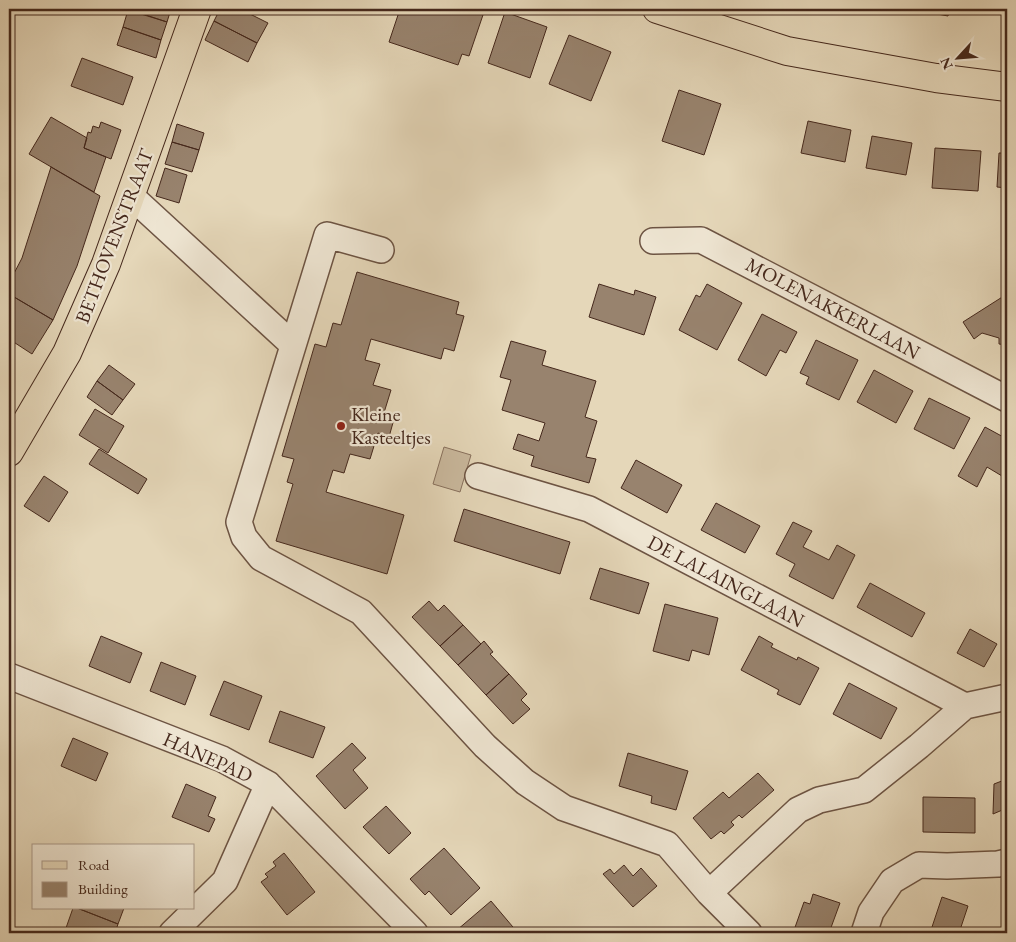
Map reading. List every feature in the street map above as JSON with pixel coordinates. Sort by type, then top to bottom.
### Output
[{"type":"main road","name":"BETHOVENSTRAAT","points":[[9,452],[67,353],[106,264],[197,9]]},
{"type":"main road","points":[[657,9],[786,51],[936,78],[1007,87]]},
{"type":"street","points":[[131,196],[293,345]]},
{"type":"street","points":[[380,250],[327,235],[240,522],[244,537],[261,558],[361,612],[485,746],[525,782],[564,808],[668,844],[709,893],[749,933]]},
{"type":"street","name":"MOLENAKKERLAAN","points":[[652,241],[701,240],[1007,399]]},
{"type":"street","name":"DE LALAINGLAAN","points":[[478,476],[588,509],[965,706]]},
{"type":"street","name":"HANEPAD","points":[[9,676],[222,759],[268,784],[415,933]]},
{"type":"street","points":[[709,893],[798,810],[819,800],[864,790],[920,746],[965,706],[1007,698]]},
{"type":"street","points":[[172,933],[225,881],[268,784]]},
{"type":"street","points":[[864,933],[870,912],[892,881],[919,865],[947,866],[1007,862]]},
{"type":"shaded area","points":[[444,447],[471,455],[460,492],[433,484]]},
{"type":"building","points":[[128,9],[171,9],[167,22]]},
{"type":"building","points":[[220,9],[240,9],[268,23],[257,43],[214,21]]},
{"type":"building","points":[[400,9],[485,9],[469,56],[462,54],[458,65],[389,42]]},
{"type":"building","points":[[933,9],[964,9],[963,14],[949,12],[948,16],[932,13]]},
{"type":"building","points":[[128,10],[167,22],[161,40],[123,27]]},
{"type":"building","points":[[505,12],[547,27],[530,78],[488,63]]},
{"type":"building","points":[[214,21],[257,43],[248,62],[205,40]]},
{"type":"building","points":[[123,27],[161,40],[156,58],[117,45]]},
{"type":"building","points":[[569,35],[611,52],[591,101],[549,84]]},
{"type":"building","points":[[82,58],[133,77],[123,105],[71,86]]},
{"type":"building","points":[[679,90],[721,104],[704,155],[662,141]]},
{"type":"building","points":[[51,117],[87,138],[84,148],[106,157],[94,192],[29,154]]},
{"type":"building","points":[[808,121],[851,130],[845,162],[801,153]]},
{"type":"building","points":[[101,122],[121,130],[111,159],[84,148],[88,132],[91,133],[93,126],[99,128]]},
{"type":"building","points":[[177,124],[204,133],[199,150],[172,142]]},
{"type":"building","points":[[872,136],[912,143],[906,175],[866,168]]},
{"type":"building","points":[[172,142],[199,150],[192,172],[165,164]]},
{"type":"building","points":[[935,148],[981,151],[978,191],[932,188]]},
{"type":"building","points":[[999,153],[1007,153],[1007,188],[997,187]]},
{"type":"building","points":[[51,167],[100,196],[77,266],[53,320],[9,294],[9,283],[22,258]]},
{"type":"building","points":[[165,168],[187,175],[179,203],[156,196]]},
{"type":"building","name":"Kleine Kasteeltjes","points":[[357,272],[459,302],[456,314],[464,316],[454,351],[444,348],[441,359],[371,339],[365,360],[380,364],[373,385],[391,390],[383,416],[394,419],[389,437],[378,433],[370,459],[350,454],[344,473],[333,470],[326,492],[404,515],[387,574],[276,541],[293,484],[287,482],[294,459],[282,456],[315,344],[326,347],[333,323],[341,325]]},
{"type":"building","points":[[599,284],[634,295],[635,290],[656,297],[644,335],[589,317]]},
{"type":"building","points":[[707,284],[742,303],[717,350],[679,330],[696,295],[700,297]]},
{"type":"building","points":[[9,294],[53,320],[32,354],[9,339]]},
{"type":"building","points":[[1007,294],[1007,345],[999,344],[999,338],[982,333],[974,339],[963,322]]},
{"type":"building","points":[[762,314],[797,332],[786,353],[780,350],[766,376],[738,360]]},
{"type":"building","points":[[816,340],[858,360],[839,400],[806,384],[809,377],[800,373]]},
{"type":"building","points":[[511,341],[546,351],[542,365],[596,381],[585,417],[597,421],[586,457],[596,459],[589,483],[531,466],[534,456],[513,449],[518,434],[539,441],[545,423],[502,410],[511,380],[500,377]]},
{"type":"building","points":[[109,365],[135,384],[123,400],[97,381]]},
{"type":"building","points":[[874,370],[913,391],[896,423],[857,402]]},
{"type":"building","points":[[97,381],[123,400],[112,415],[87,397]]},
{"type":"building","points":[[929,398],[970,418],[954,449],[914,429]]},
{"type":"building","points":[[95,409],[124,426],[108,453],[79,435]]},
{"type":"building","points":[[985,427],[1007,439],[1007,479],[987,467],[977,487],[958,476]]},
{"type":"building","points":[[99,449],[147,479],[138,494],[89,464]]},
{"type":"building","points":[[636,460],[682,485],[667,513],[621,488]]},
{"type":"building","points":[[44,476],[68,492],[49,522],[24,506]]},
{"type":"building","points":[[716,503],[760,526],[745,553],[701,530]]},
{"type":"building","points":[[464,509],[570,542],[560,574],[454,541]]},
{"type":"building","points":[[793,522],[812,531],[803,547],[829,560],[837,545],[855,555],[833,599],[789,576],[795,564],[776,554]]},
{"type":"building","points":[[600,568],[649,583],[639,614],[590,599]]},
{"type":"building","points":[[870,583],[925,613],[912,637],[857,607]]},
{"type":"building","points":[[429,601],[438,611],[444,605],[463,625],[440,646],[412,617]]},
{"type":"building","points":[[665,604],[718,618],[709,655],[692,650],[689,661],[653,651]]},
{"type":"building","points":[[463,625],[481,644],[458,665],[440,646]]},
{"type":"building","points":[[970,629],[997,644],[984,667],[957,653]]},
{"type":"building","points":[[101,636],[142,653],[130,683],[89,666]]},
{"type":"building","points":[[759,636],[773,644],[771,647],[797,660],[798,657],[819,668],[800,705],[777,694],[779,690],[741,670]]},
{"type":"building","points":[[484,641],[493,652],[490,654],[509,674],[486,695],[458,665]]},
{"type":"building","points":[[161,662],[196,676],[185,705],[150,691]]},
{"type":"building","points":[[509,674],[527,694],[521,700],[530,709],[513,724],[486,695]]},
{"type":"building","points":[[224,681],[262,696],[249,730],[210,715]]},
{"type":"building","points":[[849,683],[897,708],[881,739],[833,714]]},
{"type":"building","points":[[280,711],[325,727],[313,758],[269,742]]},
{"type":"building","points":[[73,738],[108,753],[96,781],[61,766]]},
{"type":"building","points":[[352,743],[366,758],[353,770],[368,788],[345,809],[316,776]]},
{"type":"building","points":[[628,753],[688,771],[676,810],[651,803],[652,796],[619,786]]},
{"type":"building","points":[[758,773],[774,790],[742,818],[739,815],[731,822],[734,825],[724,834],[721,831],[711,839],[693,818],[723,792],[729,798]]},
{"type":"building","points":[[1007,779],[1007,808],[993,814],[994,784]]},
{"type":"building","points":[[186,784],[216,797],[208,816],[215,819],[209,832],[172,817]]},
{"type":"building","points":[[923,797],[975,798],[975,833],[923,832]]},
{"type":"building","points":[[386,806],[411,833],[389,854],[363,827]]},
{"type":"building","points":[[444,848],[480,888],[451,915],[429,891],[425,895],[410,879]]},
{"type":"building","points":[[284,853],[315,892],[287,915],[261,882],[268,877],[265,874],[276,866],[273,862]]},
{"type":"building","points":[[624,865],[633,876],[641,868],[657,886],[633,907],[603,874],[610,869],[614,874]]},
{"type":"building","points":[[813,894],[840,903],[829,933],[793,933],[804,902],[810,904]]},
{"type":"building","points":[[942,897],[968,906],[959,933],[930,933]]},
{"type":"building","points":[[491,901],[518,933],[460,933],[457,930]]},
{"type":"building","points":[[72,910],[82,910],[118,924],[115,933],[81,933],[66,928]]},
{"type":"building","points":[[82,910],[123,910],[118,924]]},
{"type":"place","name":"Kleine Kasteeltjes","points":[[341,426]]}]
